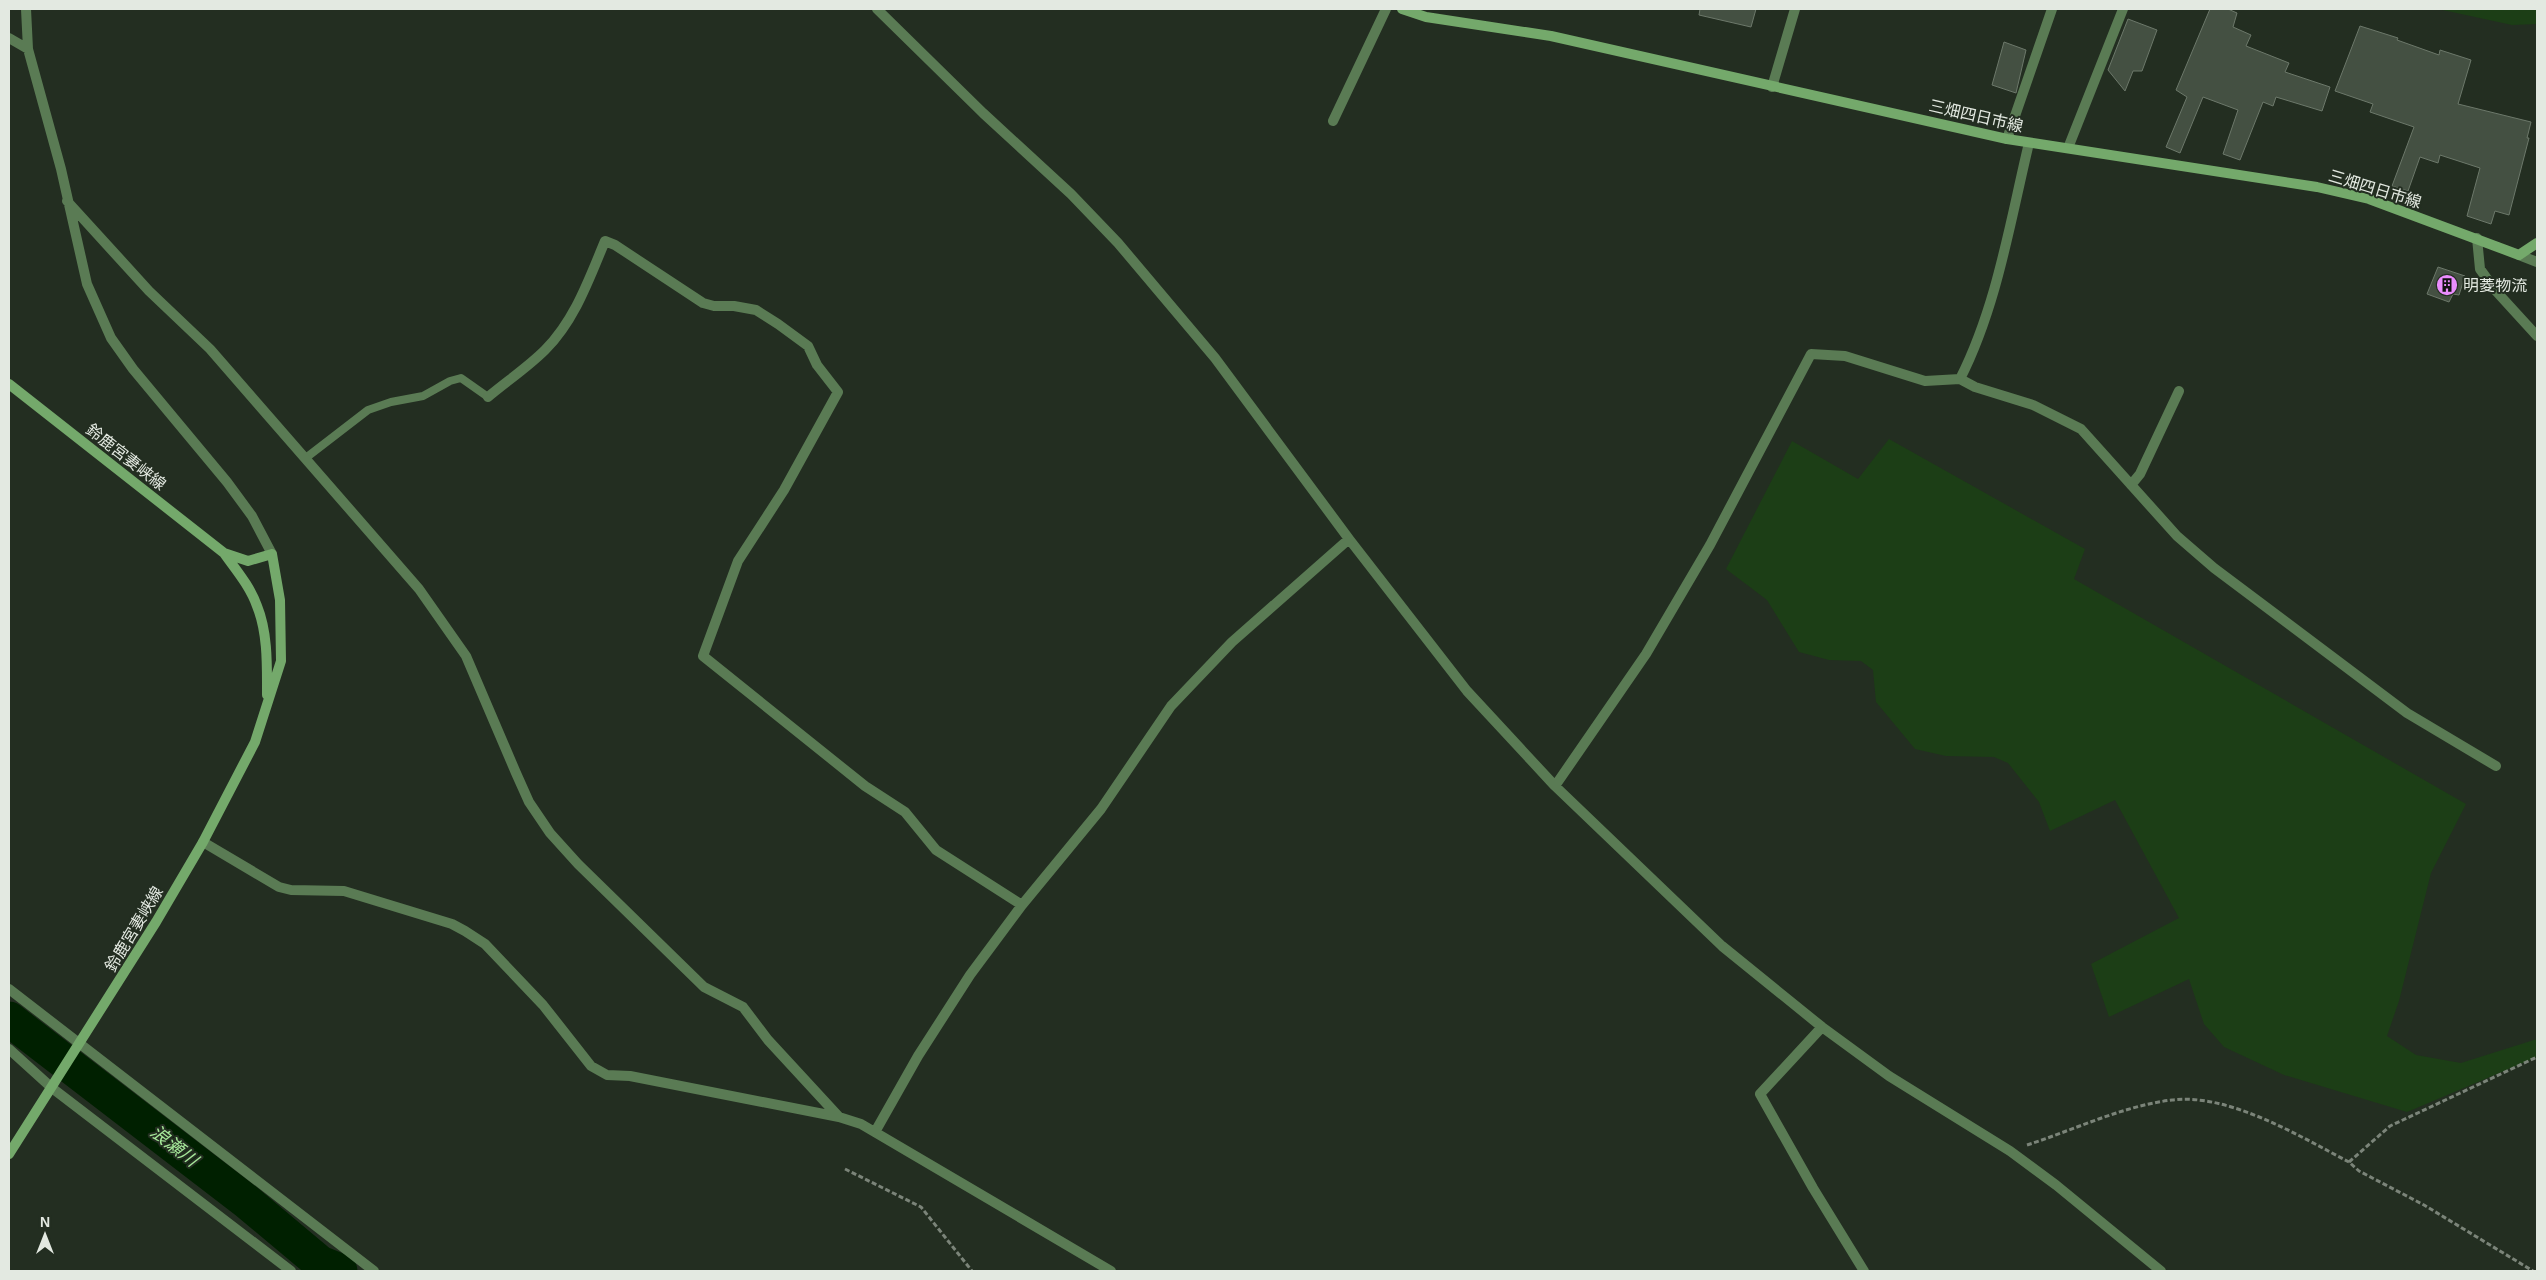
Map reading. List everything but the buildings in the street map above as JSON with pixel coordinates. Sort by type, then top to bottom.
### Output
[{"type":"main road","name":"三畑四日市線","points":[[1402,9],[1436,19],[1551,36],[2007,139],[2317,187],[2370,199],[2519,255]]},
{"type":"main road","points":[[2519,255],[2537,243]]},
{"type":"main road","name":"鈴鹿宮妻峡線","points":[[9,384],[224,552],[248,561],[272,554],[280,600],[281,661],[255,742],[203,842],[152,930],[9,1154]]},
{"type":"main road","name":"鈴鹿宮妻峡線","points":[[224,552],[248,587],[260,614],[264,629],[267,671],[266,709]]},
{"type":"street","points":[[26,9],[28,49],[61,169],[87,284],[111,338],[132,369],[227,482],[252,516],[272,554]]},
{"type":"street","points":[[877,9],[982,112],[1071,194],[1118,243],[1215,358],[1349,539],[1467,691],[1555,786],[1722,946],[1822,1027],[1888,1076],[2010,1151],[2056,1185],[2161,1271]]},
{"type":"street","points":[[1333,121],[1386,9]]},
{"type":"street","points":[[1772,87],[1795,9]]},
{"type":"street","points":[[2007,139],[2052,9]]},
{"type":"street","points":[[2068,148],[2123,9]]},
{"type":"street","points":[[9,38],[28,49]]},
{"type":"street","points":[[1960,379],[1972,354],[1995,289],[2029,143]]},
{"type":"street","points":[[67,201],[149,291],[210,349],[307,457],[420,589],[446,624],[466,656],[530,802],[550,833],[578,864],[704,987],[743,1007],[768,1040],[839,1117]]},
{"type":"street","points":[[2477,238],[2480,269],[2495,290],[2537,336]]},
{"type":"street","points":[[488,397],[546,349],[580,300],[605,241],[703,303],[714,306],[734,306],[756,310],[808,346],[817,366],[838,392],[784,490],[738,561],[703,656],[865,786],[905,812],[936,850],[1022,906]]},
{"type":"street","points":[[2519,255],[2537,262]]},
{"type":"street","points":[[1555,786],[1646,654],[1691,578],[1811,354],[1845,356],[1925,381],[1960,379],[1975,387],[2033,406],[2081,429],[2177,536],[2214,568],[2407,712],[2496,766]]},
{"type":"street","points":[[2131,485],[2140,474],[2180,391]]},
{"type":"street","points":[[875,1132],[918,1056],[970,975],[1022,906],[1090,824],[1124,777],[1156,726],[1199,674],[1232,642],[1349,539]]},
{"type":"street","points":[[203,842],[279,887],[291,890],[344,891],[452,924],[478,938],[543,1005],[591,1066],[607,1074],[630,1076],[839,1117],[860,1124],[1111,1271]]},
{"type":"street","points":[[9,989],[79,1046],[374,1271]]},
{"type":"street","points":[[1822,1027],[1760,1094],[1808,1181],[1864,1271]]},
{"type":"street","points":[[9,1049],[291,1271]]},
{"type":"lane","points":[[307,457],[368,410],[391,402],[423,396],[450,381],[461,378],[488,397]]},
{"type":"path","points":[[2349,1162],[2390,1126],[2537,1057]]},
{"type":"path","points":[[2010,1151],[2113,1115],[2158,1103],[2185,1100],[2215,1104],[2251,1114],[2349,1162],[2359,1171],[2424,1204],[2533,1271]]},
{"type":"path","points":[[845,1169],[921,1207],[972,1271]]},
{"type":"green space","points":[[2438,9],[2537,9],[2537,24],[2512,25]]},
{"type":"green space","points":[[1889,439],[2085,549],[2074,579],[2466,804],[2431,873],[2399,1001],[2387,1036],[2416,1055],[2461,1063],[2537,1039],[2537,1057],[2407,1112],[2284,1075],[2224,1047],[2204,1024],[2189,979],[2109,1017],[2091,964],[2179,918],[2115,800],[2050,831],[2039,802],[2008,763],[1994,757],[1946,756],[1915,749],[1876,702],[1873,670],[1861,661],[1829,660],[1799,652],[1767,600],[1726,569],[1792,441],[1858,479]]},
{"type":"waterway","name":"浪瀬川","points":[[9,1019],[246,1201],[320,1263],[340,1271]]},
{"type":"place","name":"明菱物流","points":[[2447,285]]}]
